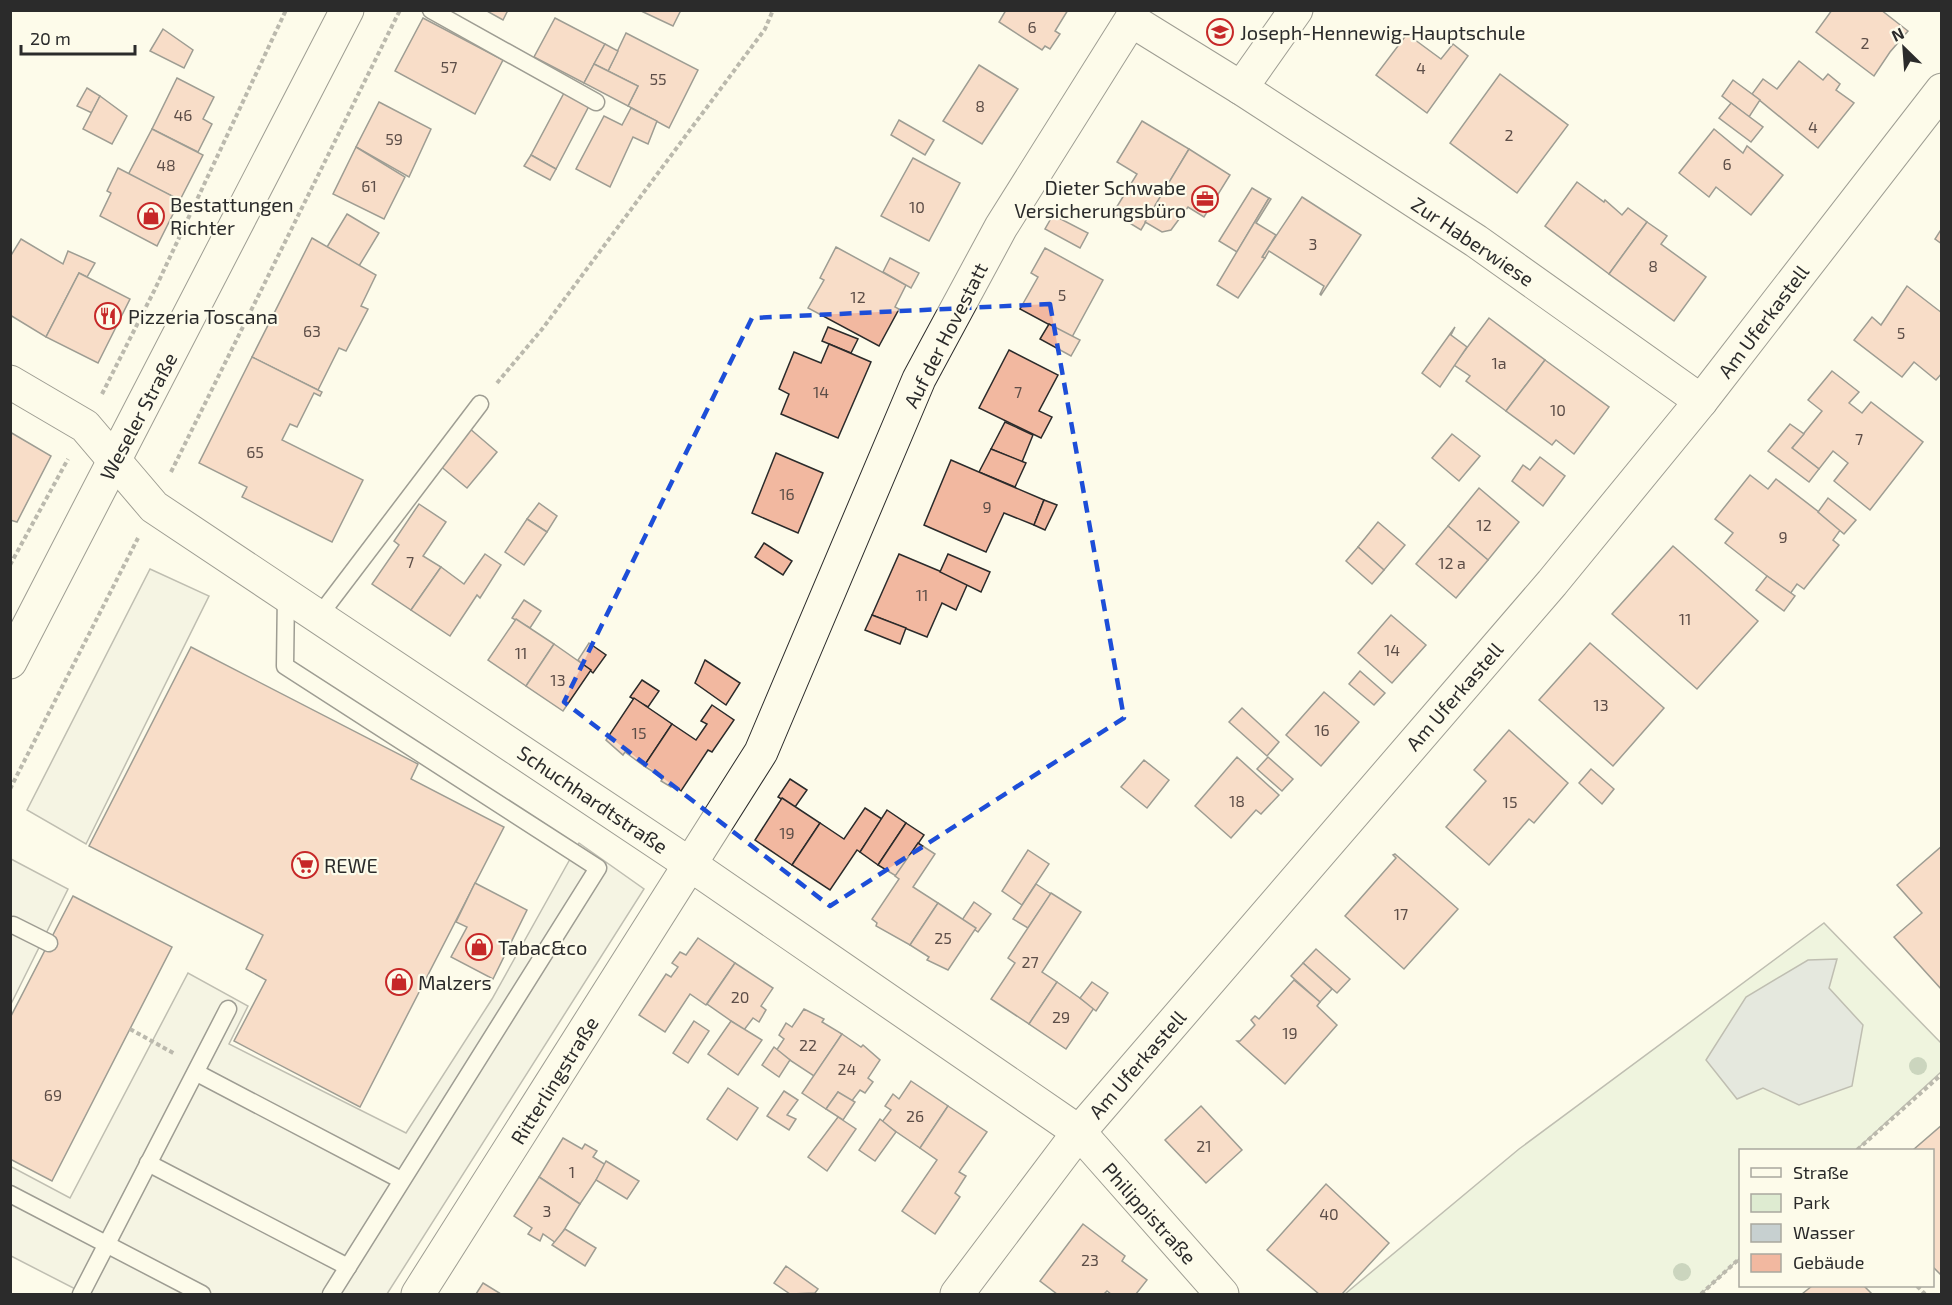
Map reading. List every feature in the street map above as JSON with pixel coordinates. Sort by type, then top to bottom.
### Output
[{"type":"street","name":"Weseler Straße","points":[[10,662],[347,10]]},
{"type":"street","points":[[1241,88],[1296,10]]},
{"type":"street","name":"Auf der Hovestatt","points":[[691,865],[761,752],[919,379],[1001,227],[1131,20],[1241,88]]},
{"type":"street","name":"Zur Haberwiese","points":[[1241,88],[1476,241],[1701,401]]},
{"type":"street","name":"Am Uferkastell","points":[[957,1294],[1078,1132],[1552,583],[1701,401],[1941,90]]},
{"type":"street","name":"Schuchhardtstraße","points":[[10,382],[85,426],[154,507],[691,865],[1078,1132]]},
{"type":"street","name":"Ritterlingstraße","points":[[418,1294],[691,865]]},
{"type":"street","name":"Philippistraße","points":[[1078,1132],[1222,1294]]},
{"type":"lane","points":[[431,10],[597,102]]},
{"type":"lane","points":[[319,616],[480,404]]},
{"type":"lane","points":[[286,594],[285,666],[598,868],[331,1294]]},
{"type":"lane","points":[[11,926],[49,943]]},
{"type":"lane","points":[[81,1294],[228,1009]]},
{"type":"lane","points":[[198,1071],[401,1180]]},
{"type":"lane","points":[[148,1163],[348,1267]]},
{"type":"lane","points":[[10,1194],[202,1294]]},
{"type":"path","points":[[10,565],[155,289],[286,10]]},
{"type":"path","points":[[10,789],[154,507],[400,10]]},
{"type":"path","points":[[480,404],[543,328],[765,29],[773,10]]},
{"type":"path","points":[[130,1029],[198,1071]]},
{"type":"path","points":[[1858,1149],[1941,1074]]},
{"type":"path","points":[[1701,1294],[1739,1259]]},
{"type":"highlighted area","points":[[1050,304],[1124,718],[830,906],[564,702],[752,318]]},
{"type":"green space","points":[[1824,923],[1941,1043],[1941,1072],[1857,1149],[1739,1149],[1739,1259],[1701,1294],[1345,1294],[1519,1149]]},
{"type":"shaded area","points":[[150,569],[209,596],[86,844],[27,810]]},
{"type":"shaded area","points":[[579,843],[644,889],[387,1294],[85,1294],[11,1256],[10,1166],[70,1198],[188,973],[248,1006],[229,1044],[406,1133],[492,999]]},
{"type":"shaded area","points":[[11,859],[68,889],[11,1004]]},
{"type":"water","points":[[1837,959],[1829,988],[1863,1025],[1852,1086],[1799,1105],[1763,1088],[1737,1099],[1706,1060],[1746,997],[1808,960]]},
{"type":"building","points":[[485,10],[508,10],[503,20]]},
{"type":"building","points":[[639,10],[681,10],[673,26]]},
{"type":"building","points":[[1006,10],[1068,10],[1055,31],[1060,34],[1050,49],[1045,46],[1042,50],[999,22]]},
{"type":"building","points":[[1832,10],[1881,10],[1908,31],[1874,76],[1816,32]]},
{"type":"building","points":[[423,18],[503,60],[475,114],[395,71]]},
{"type":"building","points":[[555,18],[605,44],[584,83],[534,57]]},
{"type":"building","points":[[163,29],[193,50],[184,68],[150,51]]},
{"type":"building","points":[[626,33],[698,70],[669,128],[628,106],[638,86],[608,71]]},
{"type":"building","points":[[1407,34],[1441,59],[1453,44],[1468,56],[1427,113],[1376,75]]},
{"type":"building","points":[[605,44],[618,51],[608,71],[594,64]]},
{"type":"building","points":[[1799,61],[1823,80],[1828,74],[1840,84],[1836,90],[1854,103],[1818,148],[1752,94],[1763,79],[1777,89]]},
{"type":"building","points":[[594,64],[638,86],[628,106],[584,83]]},
{"type":"building","points":[[979,65],[1018,89],[982,144],[943,121]]},
{"type":"building","points":[[1500,74],[1568,125],[1517,193],[1450,143]]},
{"type":"building","points":[[177,78],[214,97],[203,119],[212,124],[198,152],[152,129]]},
{"type":"building","points":[[1733,80],[1760,100],[1749,117],[1722,96]]},
{"type":"building","points":[[87,88],[100,96],[92,113],[77,106]]},
{"type":"building","points":[[564,93],[589,106],[556,169],[531,155]]},
{"type":"building","points":[[100,96],[127,116],[112,144],[83,129]]},
{"type":"building","points":[[379,102],[431,129],[409,177],[356,147]]},
{"type":"building","points":[[1731,103],[1763,127],[1751,142],[1719,118]]},
{"type":"building","points":[[631,108],[657,121],[648,144],[633,137],[610,187],[576,169],[604,116],[622,125]]},
{"type":"building","points":[[899,120],[934,140],[925,155],[891,135]]},
{"type":"building","points":[[1142,121],[1189,149],[1141,230],[1113,213],[1137,174],[1117,162]]},
{"type":"building","points":[[152,129],[203,155],[180,200],[128,175]]},
{"type":"building","points":[[1714,129],[1743,153],[1747,146],[1783,175],[1751,215],[1716,187],[1709,197],[1679,173]]},
{"type":"building","points":[[356,147],[405,177],[384,219],[333,194]]},
{"type":"building","points":[[1189,149],[1230,175],[1204,217],[1188,207],[1171,230],[1162,232],[1145,222]]},
{"type":"building","points":[[531,155],[556,169],[550,180],[524,166]]},
{"type":"building","points":[[913,158],[960,183],[929,241],[881,216]]},
{"type":"building","points":[[118,168],[180,200],[157,246],[100,216],[111,193],[107,191]]},
{"type":"building","points":[[1577,182],[1604,202],[1605,200],[1622,215],[1628,208],[1647,222],[1609,274],[1545,226]]},
{"type":"building","points":[[1252,188],[1269,198],[1237,252],[1219,241]]},
{"type":"building","points":[[1302,197],[1361,235],[1321,295],[1324,286],[1269,251],[1265,258],[1262,257]]},
{"type":"building","points":[[1269,198],[1271,199],[1256,223],[1276,235],[1262,257],[1265,258],[1238,298],[1217,285]]},
{"type":"building","points":[[347,214],[379,233],[359,266],[327,247]]},
{"type":"building","points":[[1053,215],[1088,233],[1080,248],[1045,229]]},
{"type":"building","points":[[1647,222],[1667,236],[1661,244],[1706,277],[1674,321],[1609,274]]},
{"type":"building","points":[[1942,228],[1942,244],[1935,239]]},
{"type":"building","points":[[312,238],[376,275],[361,306],[368,309],[346,351],[339,348],[318,390],[252,357]]},
{"type":"building","points":[[21,239],[63,264],[68,251],[95,263],[87,277],[79,273],[46,337],[10,315],[10,257]]},
{"type":"building","points":[[836,247],[906,285],[895,307],[899,309],[879,346],[808,308],[824,280],[820,278]]},
{"type":"building","points":[[1045,248],[1103,280],[1072,337],[1020,309],[1038,277],[1031,273]]},
{"type":"building","points":[[890,258],[919,273],[911,288],[883,272]]},
{"type":"building","points":[[79,273],[130,299],[98,363],[46,337]]},
{"type":"building","points":[[1907,286],[1942,313],[1942,373],[1936,380],[1914,362],[1902,377],[1854,340],[1872,317],[1881,325]]},
{"type":"building","points":[[1489,318],[1545,360],[1506,411],[1466,381],[1470,376],[1454,365]]},
{"type":"building","points":[[1049,324],[1080,340],[1071,356],[1040,339]]},
{"type":"building","points":[[828,327],[858,339],[851,353],[822,341]]},
{"type":"building","points":[[1455,327],[1451,335],[1467,347],[1440,387],[1422,373]]},
{"type":"building","points":[[829,344],[871,362],[838,438],[781,414],[789,394],[779,389],[794,352],[821,363]]},
{"type":"building","points":[[1009,350],[1058,375],[1039,411],[1052,417],[1041,438],[979,408]]},
{"type":"building","points":[[252,357],[322,392],[320,396],[314,393],[297,427],[290,424],[282,440],[363,480],[332,542],[242,497],[247,487],[199,463]]},
{"type":"building","points":[[1545,360],[1609,407],[1574,454],[1556,440],[1552,445],[1506,411]]},
{"type":"building","points":[[1832,371],[1859,392],[1849,403],[1862,413],[1871,402],[1923,442],[1870,510],[1834,481],[1848,463],[1833,451],[1819,469],[1792,448],[1822,411],[1808,400]]},
{"type":"building","points":[[1005,422],[1033,435],[1022,462],[991,449]]},
{"type":"building","points":[[1790,424],[1804,434],[1792,448],[1819,469],[1809,482],[1768,451]]},
{"type":"building","points":[[469,428],[497,452],[467,488],[439,465]]},
{"type":"building","points":[[10,432],[51,456],[17,522],[10,520]]},
{"type":"building","points":[[1452,434],[1480,456],[1459,481],[1432,458]]},
{"type":"building","points":[[991,449],[1026,463],[1015,487],[979,472]]},
{"type":"building","points":[[776,453],[823,473],[798,533],[752,513]]},
{"type":"building","points":[[1540,457],[1565,476],[1543,506],[1512,481],[1523,465],[1530,470]]},
{"type":"building","points":[[951,460],[1044,500],[1034,525],[1004,513],[986,552],[924,525]]},
{"type":"building","points":[[1750,475],[1768,489],[1776,479],[1841,529],[1833,540],[1839,545],[1804,589],[1797,584],[1790,594],[1725,543],[1733,533],[1715,519]]},
{"type":"building","points":[[1479,488],[1519,522],[1488,560],[1448,526]]},
{"type":"building","points":[[1828,498],[1856,520],[1844,534],[1818,512]]},
{"type":"building","points":[[1044,500],[1057,505],[1045,530],[1034,525]]},
{"type":"building","points":[[539,503],[557,516],[547,532],[527,519]]},
{"type":"building","points":[[419,504],[446,522],[423,556],[441,567],[411,610],[372,584],[399,545],[394,541]]},
{"type":"building","points":[[527,519],[547,532],[524,565],[505,552]]},
{"type":"building","points":[[1378,522],[1405,545],[1384,570],[1358,547]]},
{"type":"building","points":[[1448,526],[1488,560],[1456,598],[1416,564]]},
{"type":"building","points":[[764,543],[792,561],[783,575],[755,557]]},
{"type":"building","points":[[1673,546],[1758,621],[1697,689],[1612,614]]},
{"type":"building","points":[[1358,547],[1384,570],[1372,584],[1346,561]]},
{"type":"building","points":[[485,554],[501,565],[480,598],[477,595],[450,636],[411,610],[441,567],[464,584]]},
{"type":"building","points":[[899,554],[968,583],[956,610],[942,603],[927,637],[872,615]]},
{"type":"building","points":[[948,554],[990,572],[981,592],[940,572]]},
{"type":"building","points":[[1767,576],[1795,596],[1784,611],[1756,590]]},
{"type":"building","points":[[524,600],[541,611],[530,628],[512,618]]},
{"type":"building","points":[[872,615],[906,628],[900,644],[865,630]]},
{"type":"building","points":[[1391,615],[1426,645],[1392,683],[1358,653]]},
{"type":"building","points":[[516,619],[554,644],[526,686],[488,660]]},
{"type":"building","points":[[589,643],[606,655],[593,673],[578,660]]},
{"type":"building","points":[[1590,643],[1664,708],[1613,766],[1539,700]]},
{"type":"building","points":[[554,644],[591,670],[563,711],[526,686]]},
{"type":"building","name":"REWE","points":[[191,647],[418,764],[411,779],[504,827],[360,1107],[234,1041],[266,980],[246,969],[263,935],[89,846]]},
{"type":"building","points":[[705,660],[740,683],[726,705],[695,683]]},
{"type":"building","points":[[1360,671],[1385,693],[1374,705],[1349,684]]},
{"type":"building","points":[[642,680],[659,691],[648,707],[630,697]]},
{"type":"building","points":[[1324,692],[1359,722],[1321,766],[1286,735]]},
{"type":"building","points":[[634,698],[672,724],[644,766],[625,752],[623,755],[606,740]]},
{"type":"building","points":[[712,705],[734,720],[712,752],[708,750],[681,791],[673,785],[671,787],[661,781],[663,778],[644,766],[672,724],[696,740],[707,724],[701,721]]},
{"type":"building","points":[[1242,708],[1279,742],[1267,756],[1229,722]]},
{"type":"building","points":[[1509,730],[1568,783],[1534,823],[1529,819],[1489,865],[1446,827],[1486,781],[1474,770]]},
{"type":"building","points":[[1237,757],[1279,795],[1261,814],[1256,810],[1231,838],[1195,806]]},
{"type":"building","points":[[1268,757],[1293,779],[1282,791],[1257,769]]},
{"type":"building","points":[[1144,760],[1169,780],[1147,808],[1121,787]]},
{"type":"building","points":[[1591,769],[1614,789],[1602,804],[1579,783]]},
{"type":"building","points":[[790,779],[807,790],[795,807],[778,797]]},
{"type":"building","points":[[782,798],[820,823],[792,865],[755,840]]},
{"type":"building","points":[[865,808],[882,819],[860,852],[857,850],[830,890],[792,865],[820,823],[844,839]]},
{"type":"building","points":[[887,810],[906,823],[878,865],[860,852]]},
{"type":"building","points":[[906,823],[924,835],[896,876],[878,865]]},
{"type":"building","points":[[918,843],[935,854],[913,887],[938,903],[910,945],[876,926],[877,923],[872,919],[899,879],[895,876]]},
{"type":"building","points":[[1942,846],[1942,990],[1894,937],[1922,913],[1897,885]]},
{"type":"building","points":[[1028,850],[1049,864],[1022,905],[1002,891]]},
{"type":"building","points":[[1395,854],[1458,909],[1404,969],[1345,916],[1396,858],[1393,855]]},
{"type":"building","points":[[475,883],[527,910],[493,979],[451,957],[467,927],[456,922]]},
{"type":"building","points":[[1036,884],[1051,894],[1028,928],[1013,919]]},
{"type":"building","points":[[1051,893],[1081,912],[1042,972],[1057,982],[1029,1024],[991,999],[1015,963],[1008,958]]},
{"type":"building","points":[[73,896],[172,947],[52,1181],[10,1159],[10,1018]]},
{"type":"building","points":[[974,902],[991,914],[978,932],[962,920]]},
{"type":"building","points":[[938,903],[976,928],[948,970],[927,960],[929,957],[910,945]]},
{"type":"building","points":[[698,938],[735,963],[706,1005],[690,994],[665,1032],[639,1015],[666,974],[671,977],[678,967],[672,963],[680,952],[686,955]]},
{"type":"building","points":[[1316,949],[1350,979],[1337,993],[1303,963]]},
{"type":"building","points":[[735,963],[773,988],[761,1006],[766,1010],[759,1022],[753,1018],[744,1030],[707,1004]]},
{"type":"building","points":[[1303,963],[1332,989],[1320,1002],[1291,976]]},
{"type":"building","points":[[1294,980],[1320,1002],[1317,1006],[1337,1025],[1285,1084],[1237,1041],[1240,1041],[1255,1025],[1251,1020],[1255,1016],[1259,1019]]},
{"type":"building","points":[[1057,982],[1094,1008],[1066,1049],[1029,1024]]},
{"type":"building","points":[[1092,982],[1108,993],[1096,1011],[1080,998]]},
{"type":"building","points":[[804,1009],[824,1019],[822,1022],[842,1034],[814,1076],[776,1051],[784,1039],[779,1035],[786,1023],[792,1027]]},
{"type":"building","points":[[694,1021],[709,1031],[688,1063],[673,1053]]},
{"type":"building","points":[[731,1021],[762,1040],[738,1075],[708,1054]]},
{"type":"building","points":[[842,1034],[861,1047],[863,1045],[880,1060],[868,1078],[873,1082],[865,1093],[860,1090],[851,1102],[838,1092],[826,1109],[802,1093]]},
{"type":"building","points":[[774,1047],[790,1060],[779,1077],[762,1065]]},
{"type":"building","points":[[911,1081],[948,1106],[920,1148],[882,1122],[891,1110],[885,1106],[893,1094],[899,1099]]},
{"type":"building","points":[[728,1088],[758,1108],[737,1140],[707,1119]]},
{"type":"building","points":[[784,1091],[798,1100],[787,1115],[796,1119],[789,1130],[767,1116]]},
{"type":"building","points":[[838,1092],[855,1102],[843,1120],[826,1109]]},
{"type":"building","points":[[948,1106],[987,1132],[959,1172],[966,1176],[955,1193],[960,1197],[935,1234],[902,1211],[937,1160],[920,1148]]},
{"type":"building","points":[[1201,1106],[1242,1150],[1206,1183],[1165,1140]]},
{"type":"building","points":[[838,1117],[856,1129],[827,1171],[808,1157]]},
{"type":"building","points":[[880,1119],[896,1132],[875,1161],[859,1150]]},
{"type":"building","points":[[1942,1125],[1942,1276],[1934,1268],[1934,1149],[1914,1149]]},
{"type":"building","points":[[563,1138],[582,1149],[585,1144],[597,1151],[593,1157],[606,1165],[580,1204],[539,1177]]},
{"type":"building","points":[[606,1161],[639,1181],[627,1199],[596,1180]]},
{"type":"building","points":[[539,1177],[580,1204],[556,1243],[543,1234],[540,1241],[528,1234],[532,1228],[514,1216]]},
{"type":"building","points":[[1326,1184],[1389,1243],[1342,1294],[1319,1294],[1267,1250]]},
{"type":"building","points":[[1083,1224],[1125,1256],[1122,1261],[1147,1280],[1136,1294],[1111,1294],[1107,1291],[1104,1294],[1057,1294],[1040,1281]]},
{"type":"building","points":[[565,1229],[596,1248],[585,1266],[552,1245]]},
{"type":"building","points":[[786,1266],[818,1289],[815,1293],[790,1294],[774,1283]]},
{"type":"building","points":[[483,1283],[501,1294],[476,1294]]},
{"type":"building","points":[[1811,1287],[1865,1287],[1872,1294],[1802,1294]]},
{"type":"place","name":"Joseph-Hennewig-Hauptschule","points":[[1220,32]]},
{"type":"place","name":"Dieter Schwabe Versicherungsbüro","points":[[1205,199]]},
{"type":"place","name":"Bestattungen Richter","points":[[151,216]]},
{"type":"place","name":"Pizzeria Toscana","points":[[108,316]]},
{"type":"place","name":"REWE","points":[[305,865]]},
{"type":"place","name":"Tabac&co","points":[[479,947]]},
{"type":"place","name":"Malzers","points":[[399,982]]}]
